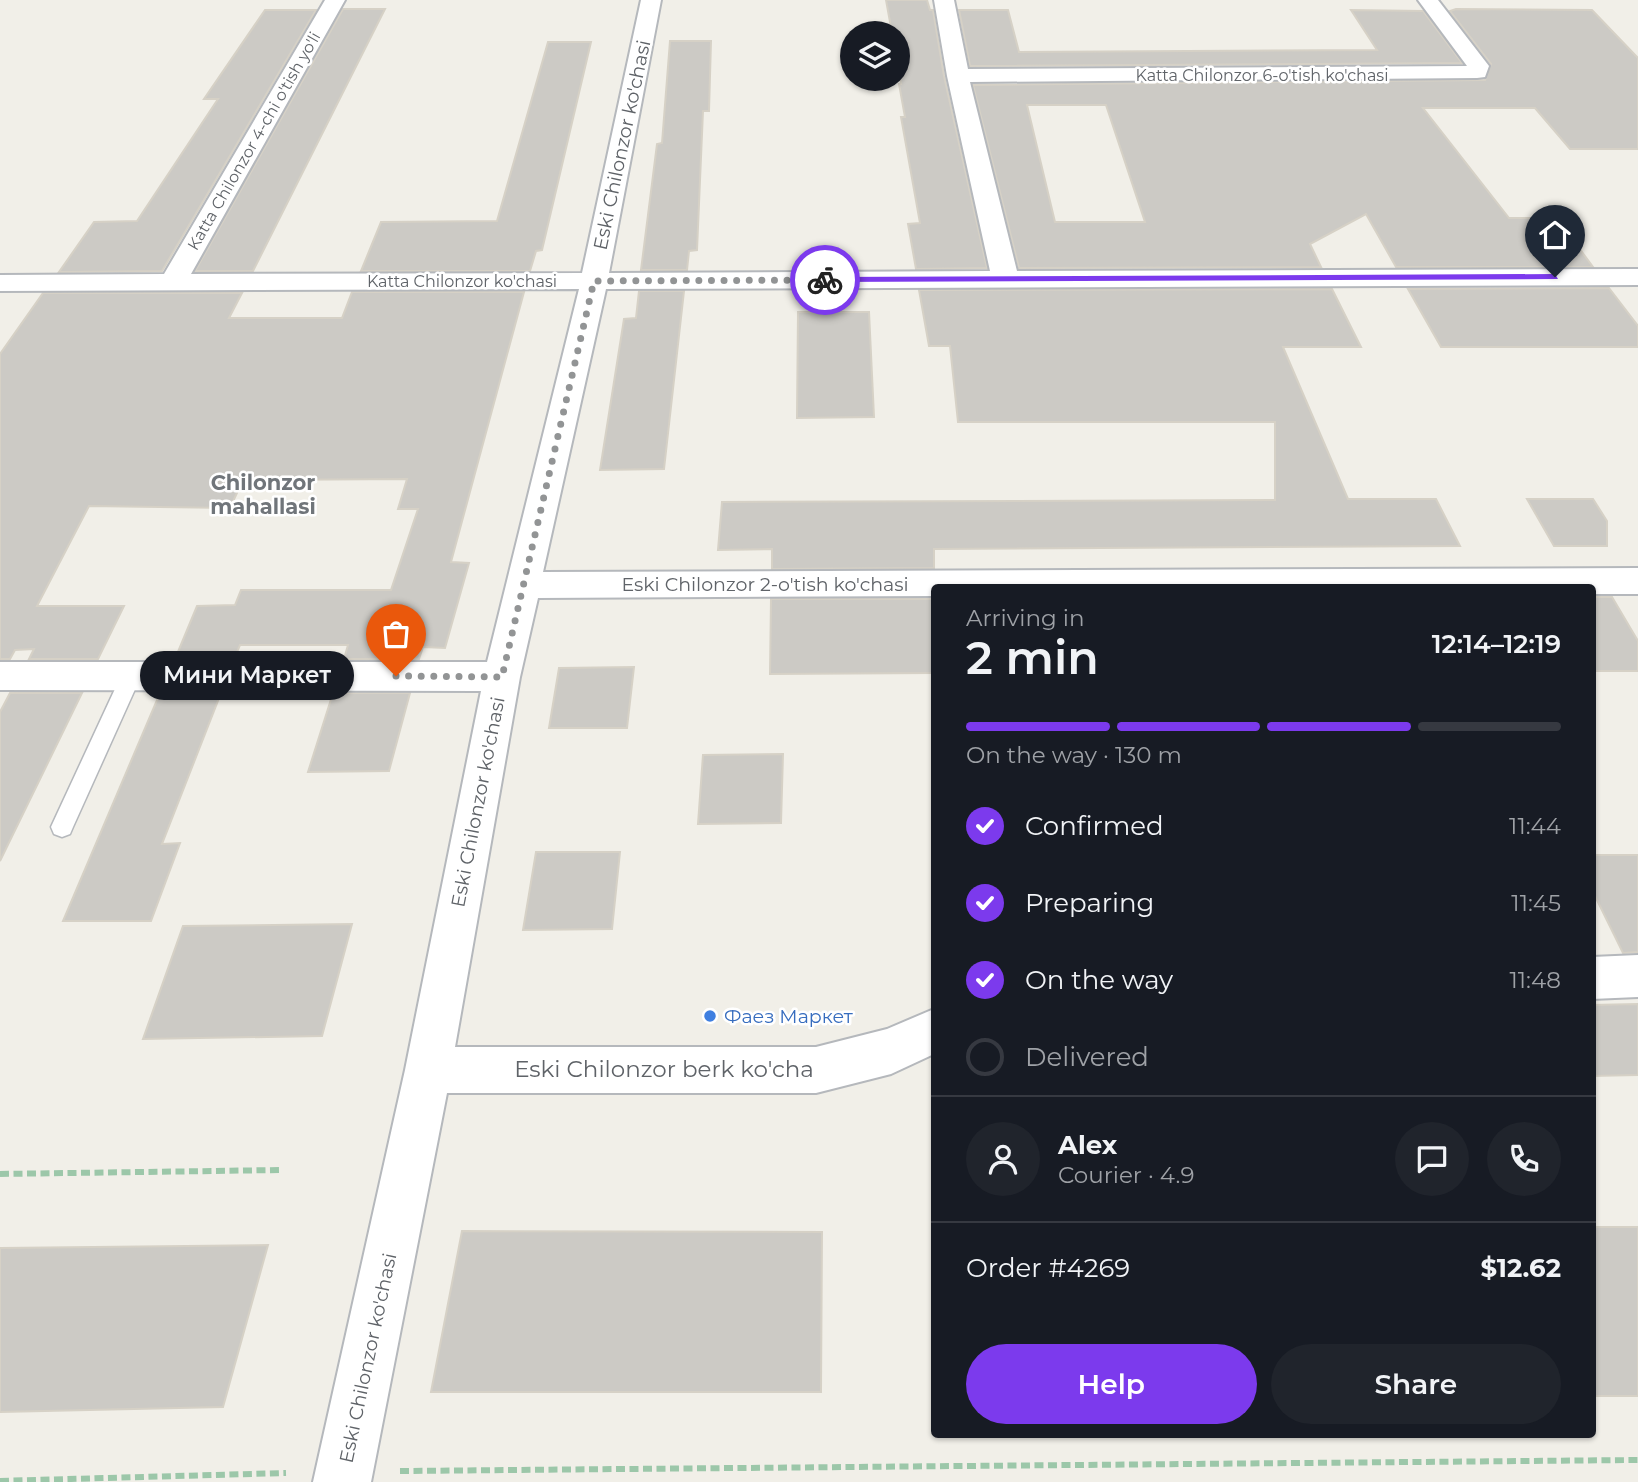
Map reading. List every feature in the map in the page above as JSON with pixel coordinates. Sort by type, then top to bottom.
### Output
[{"type":"street","name":"Katta Chilonzor 4-chi o'tish yo'li","points":[[173,282],[335,0]]},
{"type":"street","name":"Eski Chilonzor ko'chasi","points":[[343,1477],[428,1070],[502,677],[594,281],[651,0]]},
{"type":"street","points":[[944,0],[958,76],[1004,279]]},
{"type":"street","name":"Katta Chilonzor 6-o'tish ko'chasi","points":[[958,76],[1463,75],[1477,72],[1478,66],[1428,0]]},
{"type":"street","name":"Katta Chilonzor ko'chasi","points":[[0,283],[1638,276]]},
{"type":"street","name":"Eski Chilonzor 2-o'tish ko'chasi","points":[[522,585],[1638,581]]},
{"type":"street","points":[[0,676],[502,677]]},
{"type":"street","points":[[1596,978],[1638,976]]},
{"type":"street","name":"Eski Chilonzor berk ko'cha","points":[[428,1070],[816,1070],[891,1051],[931,1032]]},
{"type":"lane","points":[[62,827],[131,676]]},
{"type":"path","points":[[0,1174],[282,1170]]},
{"type":"path","points":[[0,1481],[1638,1460]]},
{"type":"building","points":[[886,0],[927,0],[930,10],[933,10],[944,76],[987,268],[916,269],[908,224],[920,223],[901,117],[905,117],[900,91],[910,91],[910,21],[890,21]]},
{"type":"building","points":[[343,9],[385,9],[253,271],[195,271]]},
{"type":"building","points":[[265,10],[316,10],[162,271],[59,272],[94,222],[137,221],[218,99],[204,99]]},
{"type":"building","points":[[959,10],[1008,10],[1019,52],[1377,50],[1351,10],[1423,11],[1462,63],[970,66]]},
{"type":"building","points":[[1592,10],[1638,58],[1638,149],[1570,149],[1535,108],[1423,108],[1509,218],[1557,218],[1593,267],[1396,267],[1366,214],[1310,244],[1321,267],[1019,268],[973,85],[1485,80],[1491,64],[1450,11]],"holes":[[[1027,105],[1106,105],[1145,222],[1055,222]]]},
{"type":"building","points":[[670,41],[711,41],[709,111],[703,111],[697,250],[689,251],[687,270],[641,270],[657,144],[662,143]]},
{"type":"building","points":[[548,42],[591,42],[542,250],[536,251],[530,271],[361,271],[381,222],[497,221]]},
{"type":"building","points":[[1609,288],[1638,326],[1638,347],[1441,347],[1408,289]]},
{"type":"building","points":[[1332,289],[1361,347],[1283,347],[1348,499],[1436,499],[1460,546],[934,549],[934,568],[772,569],[772,549],[718,550],[722,502],[1275,500],[1275,422],[958,422],[950,346],[929,346],[919,290]]},
{"type":"building","points":[[639,291],[684,291],[664,469],[600,470],[624,319],[636,318]]},
{"type":"building","points":[[352,292],[524,292],[451,562],[469,563],[445,648],[423,647],[419,659],[344,659],[348,645],[240,645],[234,659],[175,659],[197,606],[235,605],[241,590],[391,590],[418,509],[398,509],[407,479],[243,480],[230,508],[89,506],[37,606],[124,606],[98,659],[29,659],[34,649],[15,650],[10,659],[0,659],[0,354],[43,293],[242,293],[229,318],[342,318]]},
{"type":"building","points":[[798,312],[869,312],[874,417],[797,418]]},
{"type":"building","points":[[1527,499],[1593,499],[1607,521],[1607,546],[1554,546]]},
{"type":"building","points":[[1596,597],[1612,597],[1638,641],[1638,671],[1596,671]]},
{"type":"building","points":[[771,599],[931,599],[931,673],[770,674]]},
{"type":"building","points":[[634,667],[627,728],[549,728],[559,668]]},
{"type":"building","points":[[10,693],[82,693],[0,861],[0,712]]},
{"type":"building","points":[[160,693],[221,693],[162,844],[180,843],[151,921],[63,921]]},
{"type":"building","points":[[333,693],[410,693],[389,771],[308,772]]},
{"type":"building","points":[[783,754],[781,823],[698,824],[703,755]]},
{"type":"building","points":[[536,852],[620,852],[612,929],[523,930]]},
{"type":"building","points":[[1596,855],[1638,855],[1638,952],[1623,953],[1596,898]]},
{"type":"building","points":[[352,924],[322,1036],[143,1039],[183,926]]},
{"type":"building","points":[[1638,1004],[1638,1075],[1596,1076],[1596,1005]]},
{"type":"building","points":[[1596,1227],[1638,1227],[1638,1396],[1596,1396]]},
{"type":"building","points":[[462,1231],[822,1232],[821,1392],[431,1392]]},
{"type":"building","points":[[268,1245],[223,1407],[0,1412],[0,1248]]},
{"type":"way so far","points":[[396,676],[502,677],[594,281],[825,280]]},
{"type":"place","name":"Мини Маркет","points":[[396,676]]},
{"type":"place","name":"Фаез Маркет","points":[[710,1016]]},
{"type":"district","name":"Chilonzor mahallasi","points":[[263,494]]},
{"type":"route","points":[[825,280],[1555,277]]}]
